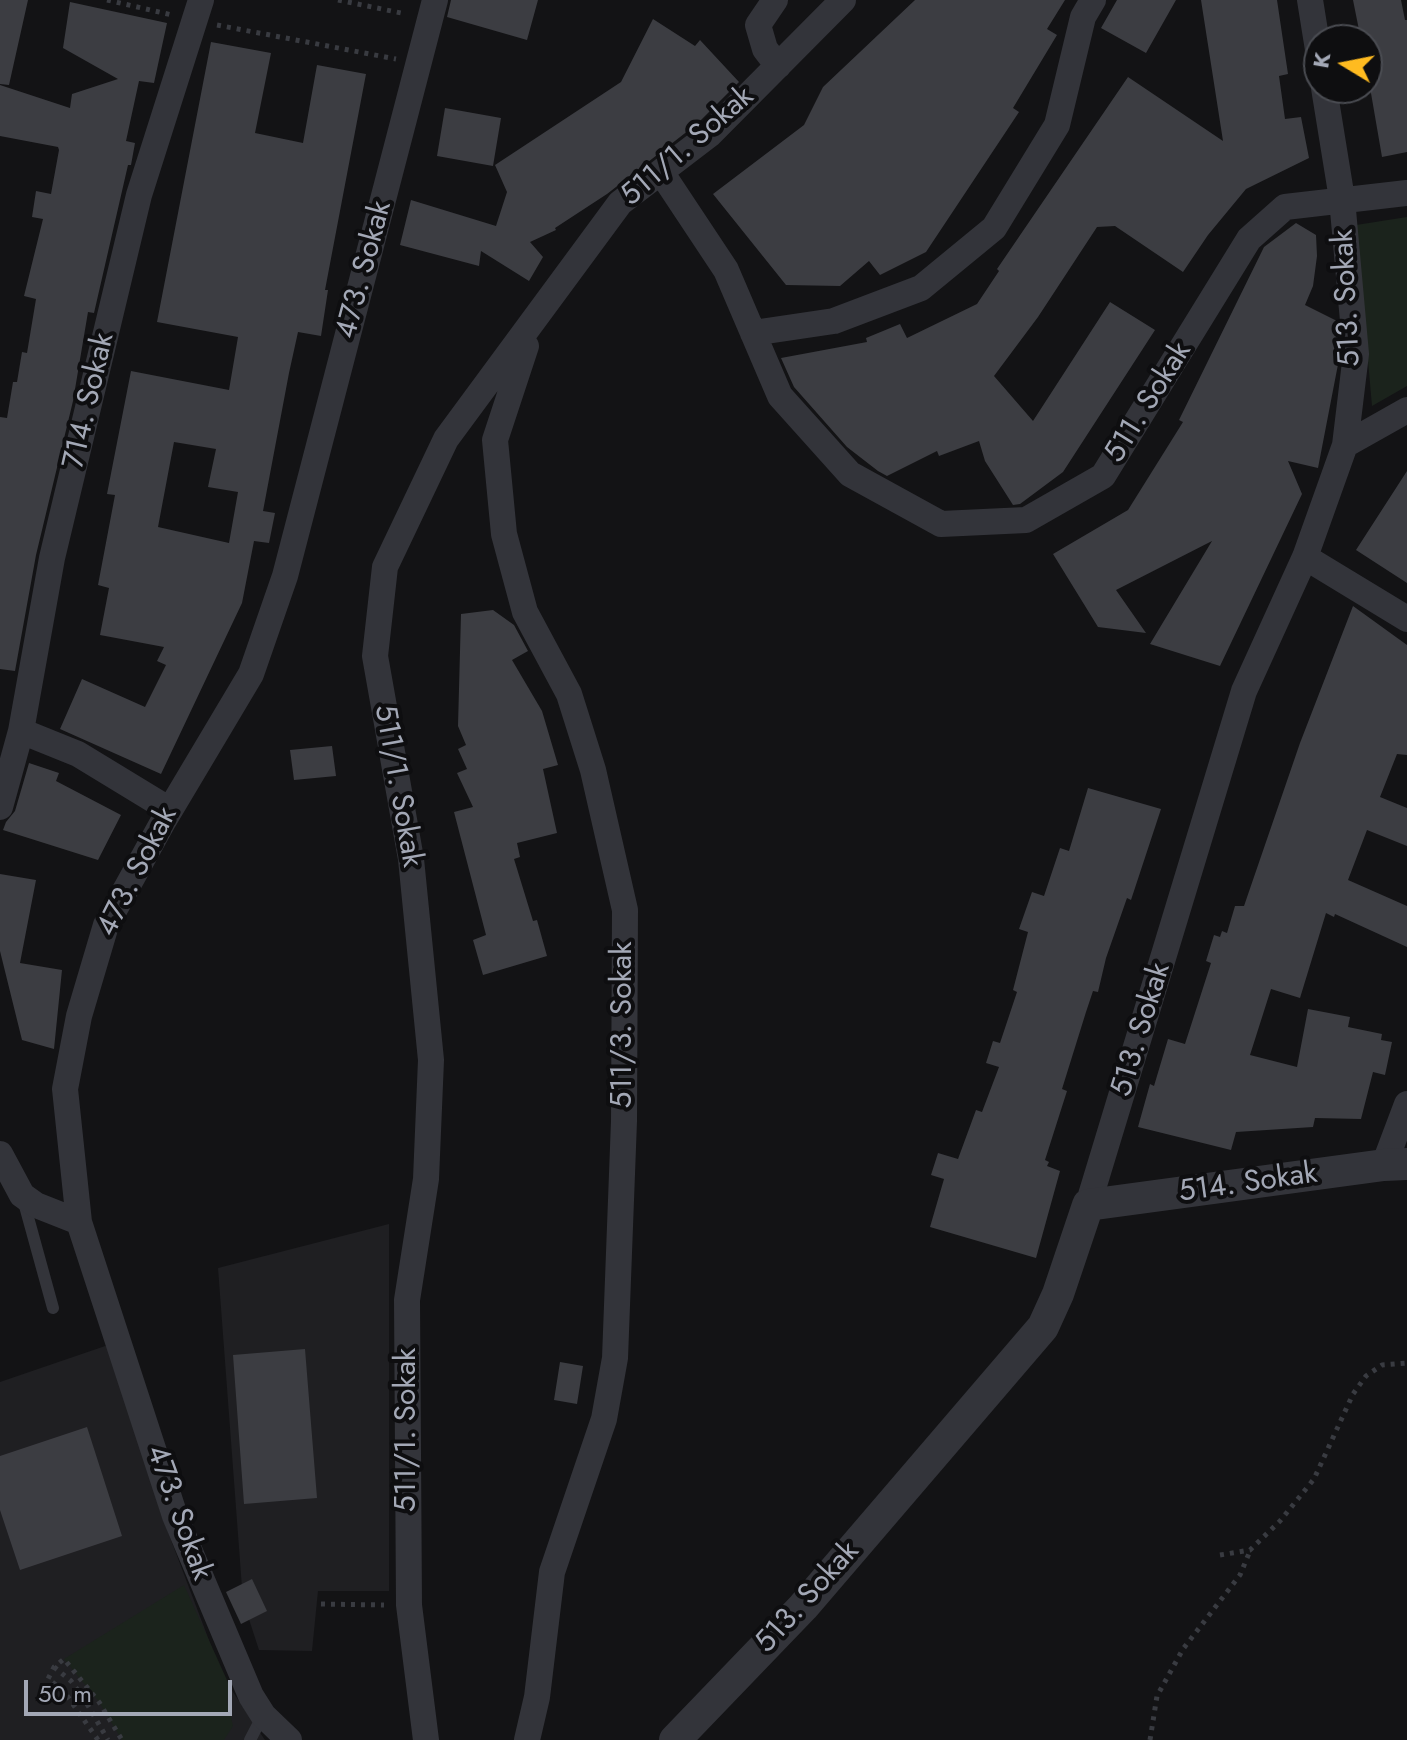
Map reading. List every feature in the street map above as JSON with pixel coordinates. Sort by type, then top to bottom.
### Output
[{"type":"street","points":[[775,0],[758,25],[765,49],[778,66]]},
{"type":"street","name":"511/1. Sokak","points":[[426,1740],[409,1605],[407,1300],[426,1179],[431,1060],[411,859],[375,656],[385,567],[446,439],[620,203],[709,135],[843,0]]},
{"type":"street","points":[[753,333],[834,321],[921,288],[994,228],[1057,125],[1083,17],[1093,0]]},
{"type":"street","points":[[1310,0],[1314,24]]},
{"type":"street","name":"714. Sokak","points":[[0,807],[21,731],[52,558],[132,225],[198,10]]},
{"type":"street","name":"473. Sokak","points":[[289,1740],[263,1715],[251,1696],[175,1516],[79,1222],[65,1089],[79,1016],[106,925],[251,674],[285,576],[433,10]]},
{"type":"street","points":[[1327,104],[1342,199]]},
{"type":"street","name":"511. Sokak","points":[[661,172],[726,270],[780,396],[850,474],[941,524],[1026,520],[1103,476],[1249,239],[1285,207],[1407,193]]},
{"type":"street","name":"513. Sokak","points":[[675,1740],[803,1607],[1043,1327],[1058,1294],[1088,1205],[1244,691],[1305,557],[1345,445],[1356,354],[1342,199]]},
{"type":"street","name":"511/3. Sokak","points":[[527,1740],[537,1697],[552,1572],[604,1419],[615,1358],[624,1121],[625,925],[625,910],[593,770],[569,694],[525,612],[504,534],[495,440],[532,326]]},
{"type":"street","points":[[1345,445],[1407,410]]},
{"type":"street","points":[[1305,557],[1407,619]]},
{"type":"street","points":[[21,731],[78,754],[170,810]]},
{"type":"street","points":[[1395,1165],[1407,1104]]},
{"type":"street","points":[[0,1154],[22,1195],[36,1205],[79,1222]]},
{"type":"street","name":"514. Sokak","points":[[1088,1205],[1395,1165]]},
{"type":"lane","points":[[22,1195],[53,1308]]},
{"type":"lane","points":[[250,1740],[263,1715]]},
{"type":"path","points":[[107,0],[198,10],[419,64]]},
{"type":"path","points":[[338,0],[433,10]]},
{"type":"path","points":[[1150,1740],[1157,1696],[1183,1649],[1240,1575],[1250,1550],[1280,1521],[1314,1479],[1353,1394],[1366,1376],[1382,1365],[1407,1363]]},
{"type":"path","points":[[1220,1555],[1250,1550]]},
{"type":"path","points":[[321,1604],[409,1605]]},
{"type":"path","points":[[98,1740],[63,1690],[48,1679],[54,1667],[64,1659],[99,1702],[122,1740]]},
{"type":"path","points":[[54,1667],[71,1681],[83,1697],[108,1740]]},
{"type":"shaded area","points":[[1407,217],[1407,386],[1372,406],[1356,225]]},
{"type":"shaded area","points":[[389,1224],[389,1591],[318,1591],[312,1651],[259,1650],[243,1601],[218,1268]]},
{"type":"shaded area","points":[[111,1344],[160,1511],[218,1664],[265,1740],[0,1740],[0,1382]]},
{"type":"shaded area","points":[[184,1585],[231,1689],[227,1701],[233,1726],[224,1740],[122,1740],[99,1702],[64,1659]]},
{"type":"building","points":[[0,0],[28,0],[9,85],[0,84]]},
{"type":"building","points":[[451,0],[538,0],[527,40],[447,17]]},
{"type":"building","points":[[915,0],[1065,0],[1047,29],[1057,35],[1013,108],[1019,112],[926,252],[880,275],[869,261],[840,286],[786,285],[713,194],[804,125],[823,87]]},
{"type":"building","points":[[1117,0],[1176,0],[1146,53],[1101,28]]},
{"type":"building","points":[[1201,0],[1277,0],[1288,74],[1279,76],[1285,119],[1301,117],[1309,158],[1246,189],[1208,235],[1183,272],[1115,226],[1097,227],[1038,317],[994,376],[1033,421],[1110,302],[1155,330],[1063,472],[1020,504],[1013,505],[985,461],[979,441],[939,456],[937,451],[887,476],[878,471],[847,447],[794,387],[781,358],[867,342],[866,338],[900,324],[907,338],[977,304],[999,271],[997,269],[1128,77],[1223,141]]},
{"type":"building","points":[[1353,0],[1401,0],[1407,20],[1407,152],[1382,157],[1373,104],[1383,104],[1383,24],[1358,24]]},
{"type":"building","points":[[70,2],[167,23],[154,83],[139,81],[126,141],[135,143],[131,165],[128,165],[94,313],[88,312],[73,401],[36,555],[15,671],[0,669],[0,417],[7,418],[22,352],[27,353],[36,299],[24,296],[43,219],[32,217],[36,191],[51,194],[59,150],[58,147],[0,136],[0,85],[70,108],[72,94],[118,79],[63,48]]},
{"type":"building","points":[[653,19],[695,46],[700,40],[739,82],[698,123],[607,194],[556,230],[530,242],[543,257],[529,281],[481,251],[479,266],[400,245],[411,200],[496,226],[507,192],[495,165],[621,82]]},
{"type":"building","points":[[211,42],[271,53],[255,133],[303,143],[317,65],[366,74],[325,290],[328,290],[321,336],[298,332],[289,373],[263,511],[275,513],[269,543],[254,541],[242,603],[161,774],[60,729],[82,679],[145,707],[166,665],[157,661],[164,647],[100,635],[109,588],[98,585],[115,495],[107,494],[131,371],[229,390],[238,337],[157,322]],"holes":[[[174,442],[216,449],[208,487],[238,492],[229,543],[158,527]]]},
{"type":"building","points":[[445,108],[501,118],[493,166],[437,156]]},
{"type":"building","points":[[1296,223],[1316,235],[1313,286],[1305,305],[1337,321],[1340,354],[1318,468],[1288,461],[1302,494],[1220,666],[1150,644],[1212,541],[1116,590],[1146,633],[1098,627],[1053,554],[1128,510],[1183,422],[1179,420],[1264,247]]},
{"type":"building","points":[[1407,471],[1407,583],[1356,550]]},
{"type":"building","points":[[1353,606],[1407,645],[1407,755],[1397,754],[1380,797],[1407,808],[1407,846],[1367,830],[1348,880],[1407,906],[1407,947],[1335,914],[1334,917],[1326,913],[1300,998],[1271,989],[1250,1055],[1297,1067],[1308,1009],[1350,1017],[1348,1027],[1382,1034],[1381,1040],[1392,1042],[1385,1075],[1373,1072],[1361,1119],[1315,1118],[1313,1127],[1236,1132],[1231,1150],[1138,1127],[1150,1084],[1154,1086],[1168,1039],[1185,1044],[1211,963],[1206,961],[1214,935],[1220,937],[1222,931],[1227,933],[1235,906],[1244,906],[1300,743]]},
{"type":"building","points":[[493,610],[514,625],[528,651],[512,660],[542,711],[558,765],[543,769],[557,833],[517,843],[520,857],[514,859],[547,956],[483,975],[473,940],[486,935],[454,812],[473,807],[457,773],[467,769],[458,749],[466,745],[458,726],[461,614]]},
{"type":"building","points":[[332,746],[336,776],[294,780],[290,750]]},
{"type":"building","points":[[29,763],[59,773],[56,781],[121,815],[98,860],[3,830],[15,811]]},
{"type":"building","points":[[1088,788],[1161,809],[1131,900],[1127,898],[1106,958],[1098,992],[1093,991],[1062,1089],[1067,1091],[1045,1160],[1049,1162],[1047,1166],[1060,1171],[1036,1258],[930,1227],[944,1179],[931,1175],[938,1153],[958,1159],[976,1110],[982,1112],[999,1067],[986,1063],[993,1041],[1000,1043],[1017,992],[1013,990],[1028,932],[1019,929],[1032,892],[1044,896],[1060,848],[1069,851]]},
{"type":"building","points":[[0,874],[36,880],[20,963],[62,970],[54,1049],[22,1040],[0,951]]},
{"type":"building","points":[[305,1349],[317,1498],[244,1504],[233,1355]]},
{"type":"building","points":[[560,1362],[583,1366],[577,1404],[554,1400]]},
{"type":"building","points":[[87,1427],[122,1536],[20,1570],[0,1510],[0,1456]]},
{"type":"building","points":[[252,1579],[267,1611],[241,1624],[226,1592]]}]
